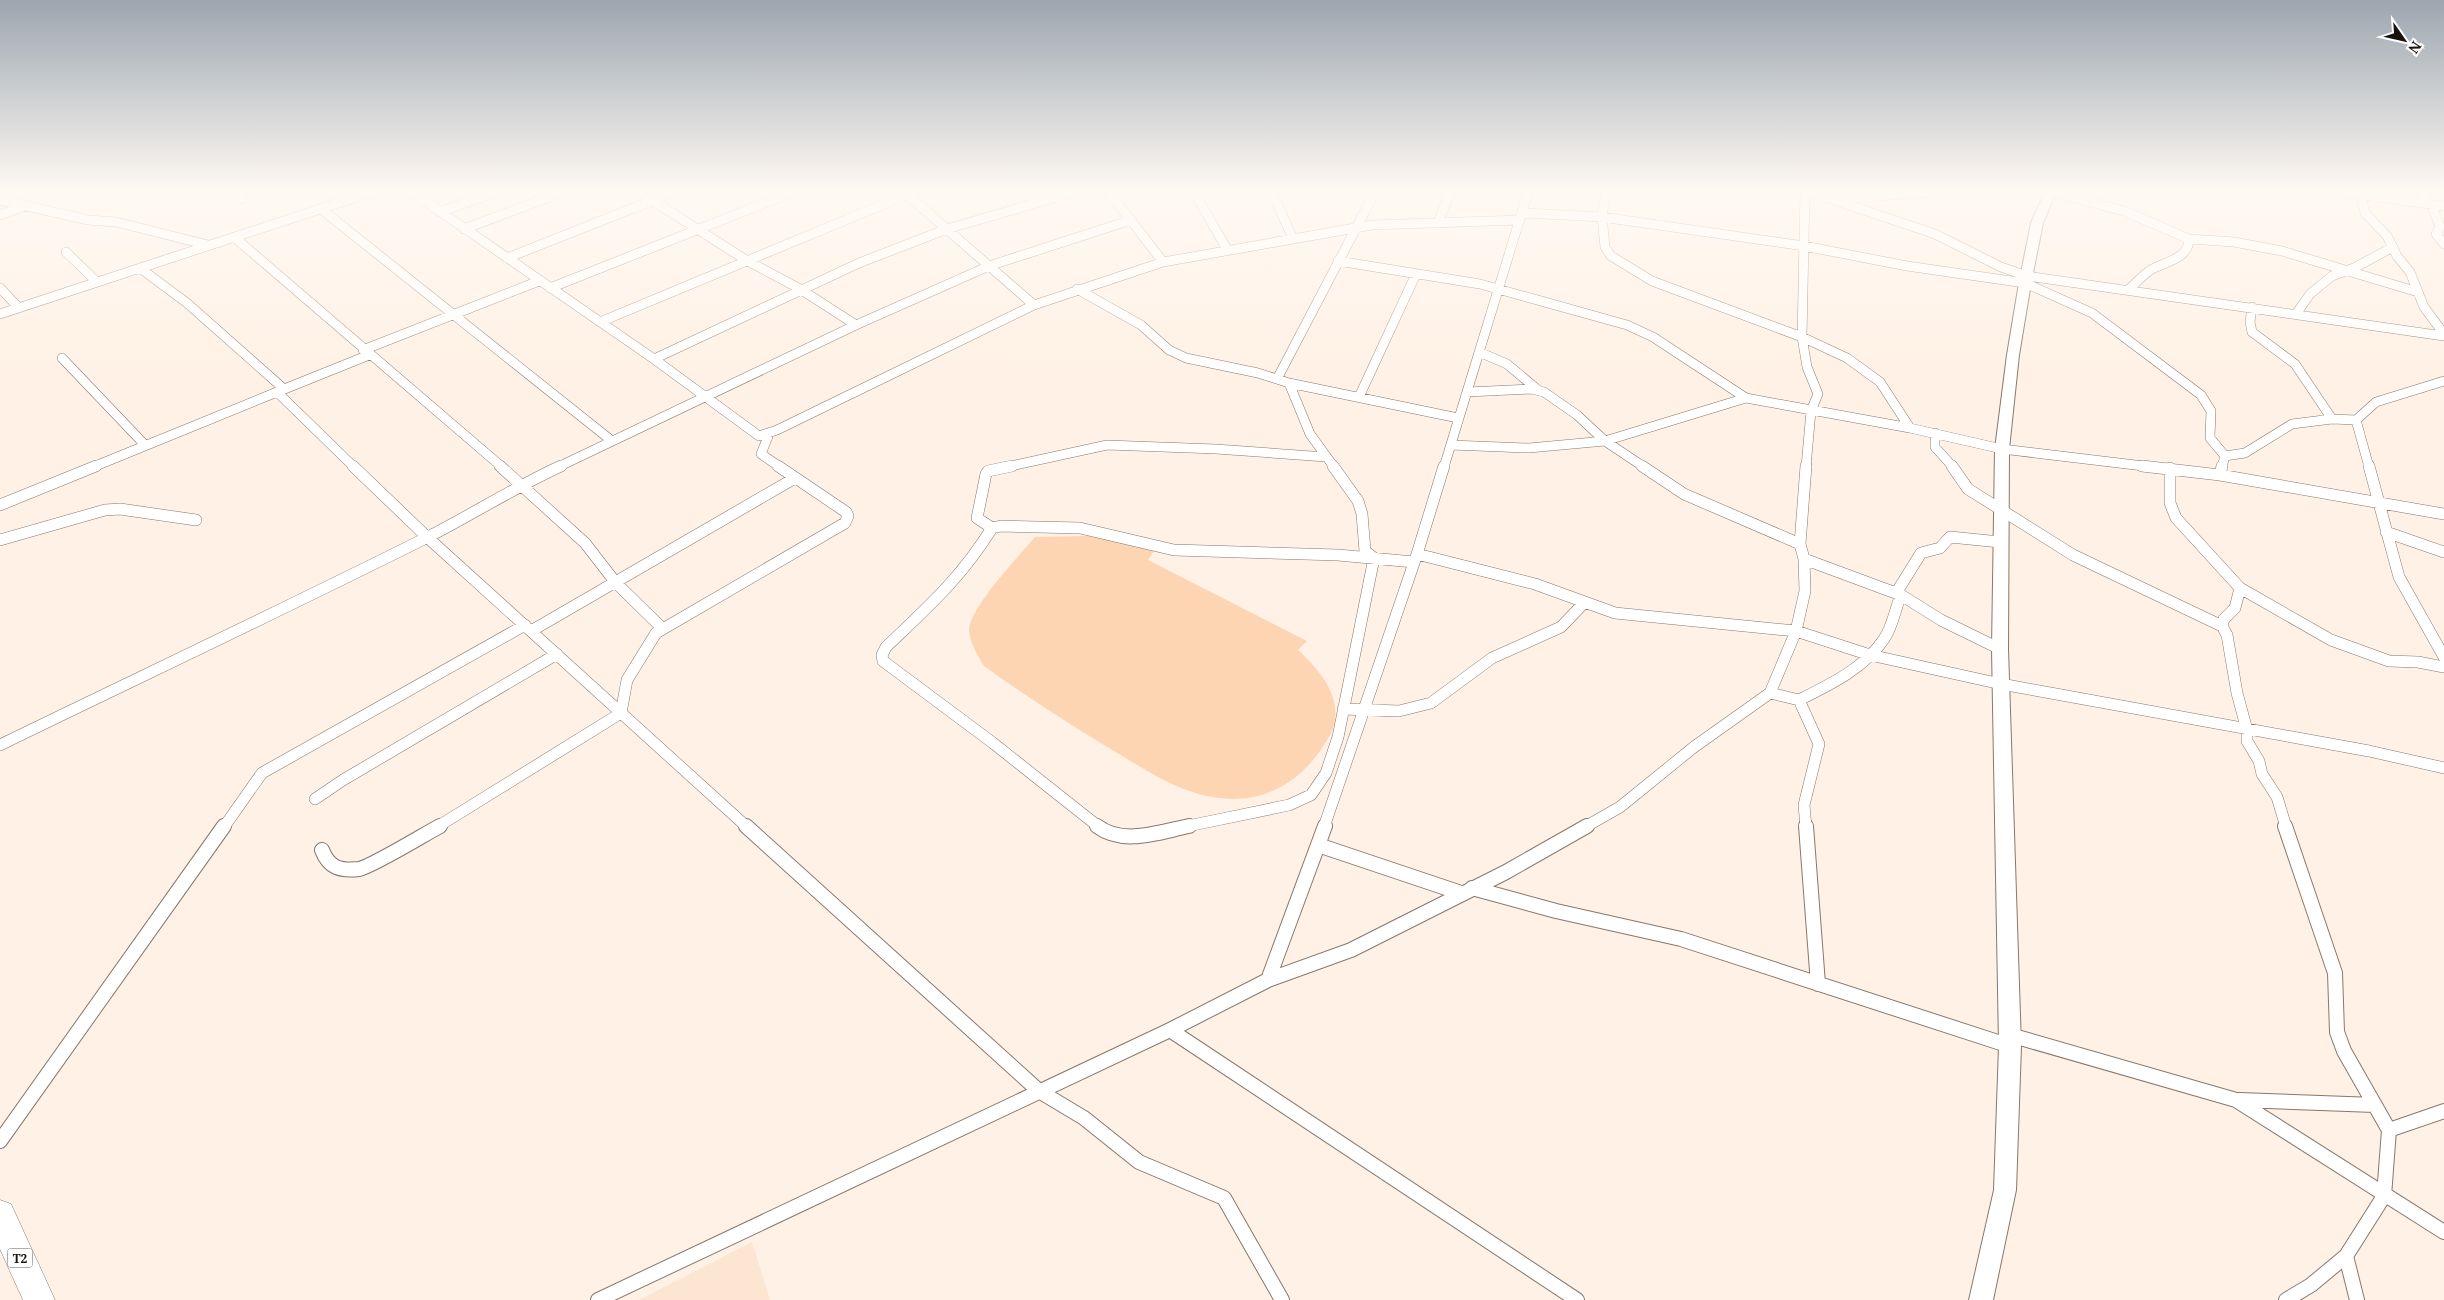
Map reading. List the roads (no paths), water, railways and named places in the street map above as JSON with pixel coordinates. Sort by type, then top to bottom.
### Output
[{"type":"highway","name":"T2","points":[[0,1216],[39,1300]]},
{"type":"street","points":[[67,253],[97,282]]},
{"type":"street","points":[[0,314],[185,253]]},
{"type":"street","points":[[252,253],[366,353],[522,484],[585,543],[616,583],[662,628]]},
{"type":"street","points":[[377,253],[612,441]]},
{"type":"street","points":[[499,253],[654,359],[755,435],[769,434],[1034,305],[1077,289],[1163,262],[1218,253]]},
{"type":"street","points":[[507,258],[521,253]]},
{"type":"street","points":[[550,288],[639,253]]},
{"type":"street","points":[[735,253],[800,289],[856,325]]},
{"type":"street","points":[[600,322],[764,253]]},
{"type":"street","points":[[654,359],[800,289],[886,253]]},
{"type":"street","points":[[974,253],[1034,305]]},
{"type":"street","points":[[0,745],[427,537],[502,498],[522,484],[704,396],[856,325],[989,266],[1030,253]]},
{"type":"street","points":[[1156,253],[1163,262]]},
{"type":"street","points":[[1278,379],[1343,253]]},
{"type":"street","points":[[1268,980],[1318,845],[1415,558],[1510,253]]},
{"type":"street","points":[[1607,253],[1652,281],[1802,337],[1848,358],[1880,382],[1910,428]]},
{"type":"street","points":[[598,1300],[1170,1030],[1268,980],[1351,950],[1506,872],[1620,807],[1694,747],[1770,693],[1796,631],[1805,591],[1804,559],[1800,544],[1811,411],[1818,394],[1807,367],[1802,337],[1804,253]]},
{"type":"street","points":[[1838,253],[1907,266],[2128,290],[2444,335]]},
{"type":"street","points":[[1974,253],[2092,313],[2201,395],[2210,411],[2210,438],[2225,456]]},
{"type":"street","points":[[1981,1300],[2005,1190],[2010,1041],[2000,649],[2002,449],[2013,355],[2031,253]]},
{"type":"street","points":[[2128,290],[2149,271],[2181,256],[2183,253]]},
{"type":"street","points":[[2285,253],[2418,292]]},
{"type":"street","points":[[2296,314],[2324,282],[2332,276],[2382,253]]},
{"type":"street","points":[[2397,253],[2410,272],[2424,307],[2444,335]]},
{"type":"street","points":[[1338,261],[1499,289],[1641,331],[1746,398],[1910,428],[2002,449],[2220,475],[2444,514]]},
{"type":"street","points":[[140,268],[187,303],[280,391],[427,537],[1039,1091],[1084,1118],[1139,1162],[1224,1198],[1282,1300]]},
{"type":"street","points":[[1359,398],[1416,274]]},
{"type":"street","points":[[0,494],[4,504],[280,391],[455,314],[540,281]]},
{"type":"street","points":[[0,288],[19,308]]},
{"type":"street","points":[[1077,289],[1141,325],[1169,350],[1181,356],[1289,383],[1458,418]]},
{"type":"street","points":[[2252,307],[2250,322],[2252,332],[2295,364],[2332,419]]},
{"type":"street","points":[[1480,352],[1507,364],[1538,390],[1577,415],[1605,441],[1684,494],[1800,544]]},
{"type":"street","points":[[62,358],[145,445]]},
{"type":"street","points":[[2225,456],[2245,453],[2292,424],[2332,419],[2356,420],[2368,407],[2376,402],[2444,381]]},
{"type":"street","points":[[1289,383],[1310,434],[1358,501],[1362,514],[1365,552],[1374,558]]},
{"type":"street","points":[[1467,392],[1538,390]]},
{"type":"street","points":[[1451,445],[1529,448],[1605,441],[1719,408],[1746,398]]},
{"type":"street","points":[[2356,420],[2399,577],[2444,657]]},
{"type":"street","points":[[1935,433],[1935,447],[1955,469],[1968,489],[2000,511],[2073,555],[2222,626]]},
{"type":"street","points":[[322,850],[326,861],[335,868],[361,869],[441,825],[622,713],[627,680],[644,649],[662,628],[845,523],[848,516],[846,512],[761,454],[769,434]]},
{"type":"street","points":[[992,528],[977,518],[988,471],[1096,447],[1107,445],[1216,449],[1326,457]]},
{"type":"street","points":[[2220,475],[2225,456]]},
{"type":"street","points":[[2170,468],[2170,503],[2176,518],[2240,588],[2330,640],[2389,661],[2418,662],[2444,667]]},
{"type":"street","points":[[0,1141],[262,773],[528,628],[616,583],[795,478]]},
{"type":"street","points":[[0,540],[105,510],[120,509],[196,520]]},
{"type":"street","points":[[1374,558],[1338,737],[1326,773],[1311,794],[1289,805],[1145,835],[1117,838],[1106,833],[994,743],[883,661],[882,655],[886,648],[952,584],[974,557],[992,528],[1001,526],[1080,528],[1174,550],[1415,558],[1535,584],[1584,603],[1620,614],[1796,631],[1870,655],[2001,684],[2369,751],[2444,768]]},
{"type":"street","points":[[2386,532],[2444,552]]},
{"type":"street","points":[[1901,595],[1898,590],[1916,558],[1921,553],[1940,548],[1950,537],[2000,542]]},
{"type":"street","points":[[1804,559],[1901,595],[1970,635],[2000,649]]},
{"type":"street","points":[[2240,588],[2235,608],[2224,619],[2222,626],[2226,635],[2237,693],[2247,730],[2249,748],[2259,761],[2262,774],[2277,797],[2297,865],[2335,973],[2337,1032],[2344,1051],[2389,1130],[2384,1196],[2346,1256],[2311,1285],[2286,1300]]},
{"type":"street","points":[[1770,693],[1799,700],[1822,688],[1870,655],[1883,639],[1901,595]]},
{"type":"street","points":[[1343,709],[1410,711],[1431,703],[1492,658],[1525,642],[1561,628],[1584,603]]},
{"type":"street","points":[[315,799],[343,780],[556,654]]},
{"type":"street","points":[[1799,700],[1819,744],[1804,804],[1818,984]]},
{"type":"street","points":[[1318,845],[1467,891],[1681,939],[1818,984],[2010,1041],[2236,1100],[2375,1105]]},
{"type":"street","points":[[1170,1030],[1576,1300]]},
{"type":"street","points":[[2236,1100],[2384,1196],[2444,1232]]},
{"type":"street","points":[[2389,1130],[2444,1111]]},
{"type":"street","points":[[2346,1256],[2357,1300]]}]
